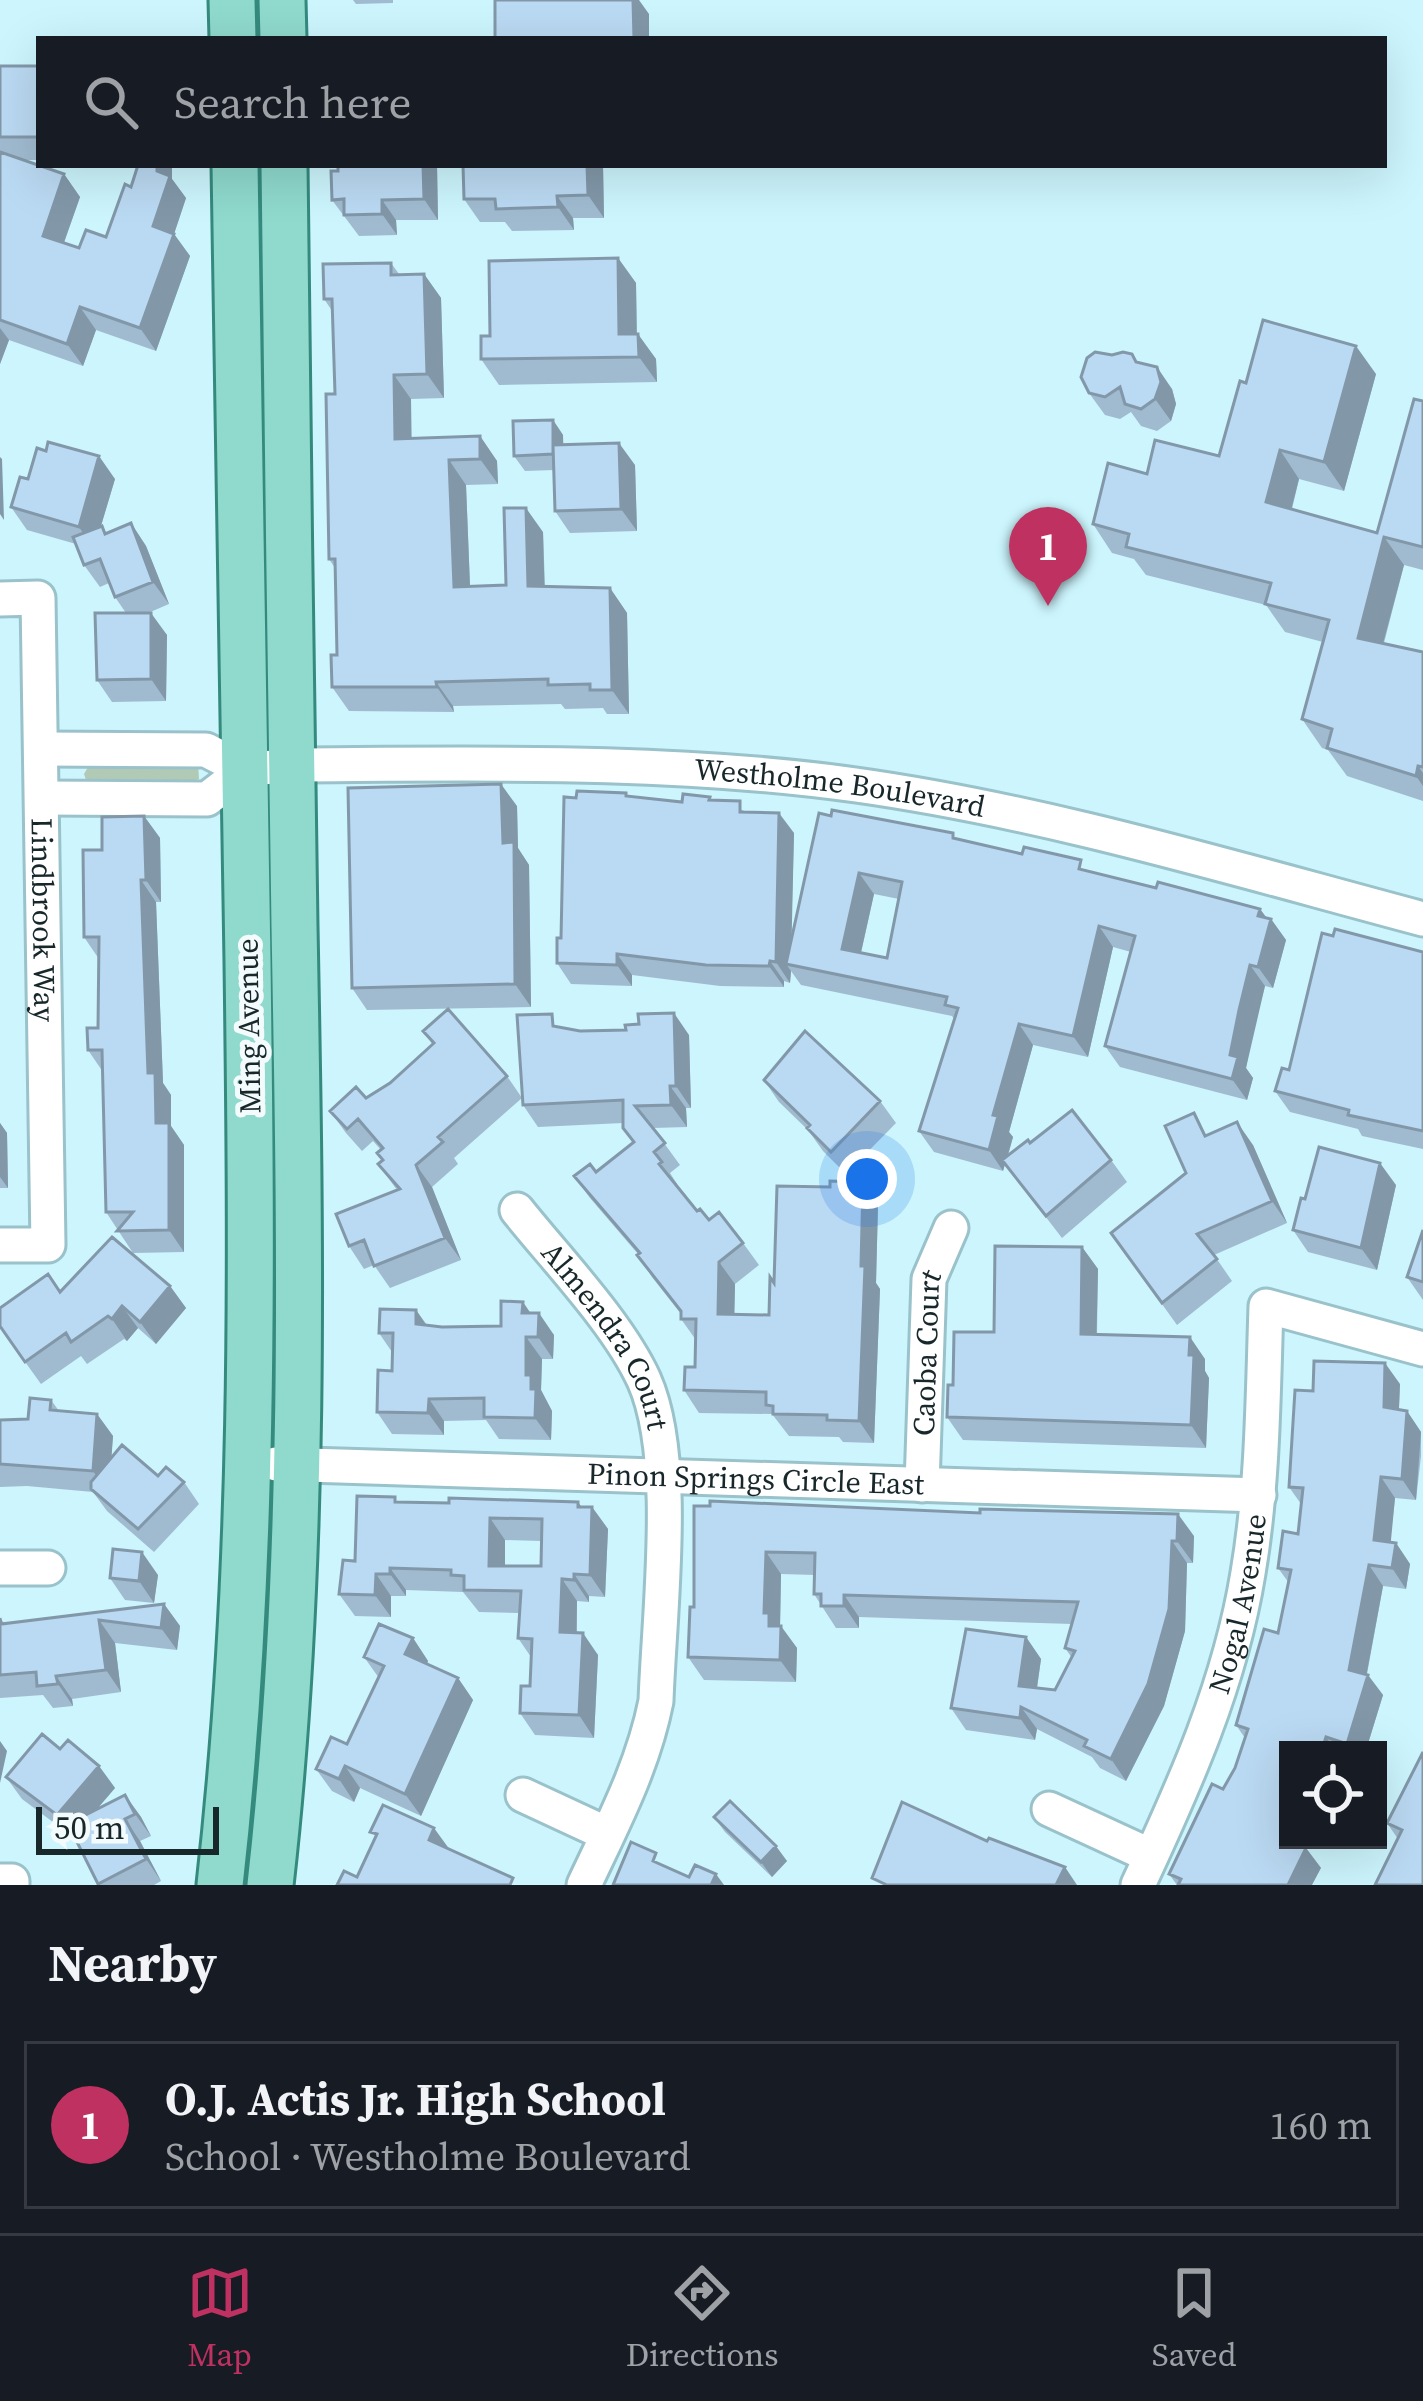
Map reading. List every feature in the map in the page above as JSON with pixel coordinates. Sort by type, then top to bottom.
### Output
[{"type":"main road","points":[[232,0],[233,36]]},
{"type":"main road","points":[[282,0],[283,36]]},
{"type":"main road","name":"Ming Avenue","points":[[220,1885],[243,1620],[250,1465],[235,168]]},
{"type":"main road","name":"Ming Avenue","points":[[270,1885],[292,1635],[299,1462],[300,1236],[284,168]]},
{"type":"street","name":"Lindbrook Way","points":[[0,599],[38,598],[48,1245],[0,1245]]},
{"type":"street","name":"Westholme Boulevard","points":[[42,749],[206,750],[245,770]]},
{"type":"street","name":"Westholme Boulevard","points":[[44,798],[207,799],[245,770],[292,765],[622,765],[739,772],[970,804],[1084,829],[1423,919]]},
{"type":"street","name":"Almendra Court","points":[[517,1210],[624,1346],[644,1379],[655,1412],[663,1478],[656,1701],[649,1739],[584,1885]]},
{"type":"street","name":"Caoba Court","points":[[922,1485],[929,1279],[951,1228]]},
{"type":"street","name":"Nogal Avenue","points":[[1144,1871],[1212,1716],[1244,1596],[1259,1495],[1266,1306],[1423,1348]]},
{"type":"street","name":"Pinon Springs Circle East","points":[[250,1465],[299,1462],[1259,1495]]},
{"type":"street","points":[[0,1568],[48,1568]]},
{"type":"street","points":[[523,1795],[607,1834]]},
{"type":"street","points":[[1049,1809],[1144,1871]]},
{"type":"street","points":[[0,1881],[12,1881],[12,1885]]},
{"type":"green space","points":[[91,762],[198,763],[199,779],[189,783],[95,783],[84,774]]},
{"type":"building","points":[[495,0],[633,0],[634,36],[495,36]]},
{"type":"building","points":[[0,66],[36,66],[36,137],[0,137]]},
{"type":"building","points":[[0,152],[64,174],[43,236],[79,248],[86,230],[106,237],[125,184],[131,187],[137,168],[157,168],[170,176],[153,226],[174,234],[140,328],[80,307],[67,344],[0,320]]},
{"type":"building","points":[[423,168],[424,199],[382,200],[382,214],[344,215],[344,199],[332,200],[331,171]]},
{"type":"building","points":[[463,168],[587,168],[588,195],[557,196],[558,207],[496,209],[495,199],[464,199]]},
{"type":"building","points":[[618,258],[619,334],[638,334],[639,357],[481,359],[481,336],[490,336],[489,261]]},
{"type":"building","points":[[391,263],[391,275],[424,274],[427,374],[394,375],[395,439],[480,436],[480,459],[449,460],[454,587],[506,585],[504,508],[526,508],[528,586],[610,588],[612,690],[590,690],[590,684],[548,685],[548,679],[436,682],[437,687],[332,687],[331,655],[337,655],[335,559],[329,559],[326,394],[335,394],[332,299],[324,299],[323,264]]},
{"type":"building","points":[[1263,320],[1356,346],[1324,462],[1280,450],[1266,502],[1377,533],[1414,399],[1423,401],[1423,547],[1384,537],[1358,638],[1423,652],[1423,767],[1418,766],[1416,776],[1327,748],[1332,729],[1302,719],[1329,620],[1265,604],[1271,583],[1126,547],[1129,534],[1093,524],[1108,463],[1147,474],[1155,440],[1219,456]]},
{"type":"building","points":[[1095,352],[1132,354],[1136,362],[1157,367],[1161,382],[1155,399],[1141,409],[1125,404],[1120,387],[1105,397],[1089,393],[1081,377],[1087,358]]},
{"type":"building","points":[[553,420],[553,454],[514,456],[513,421]]},
{"type":"building","points":[[48,442],[99,456],[79,527],[11,507],[20,477],[28,479],[37,448],[46,451]]},
{"type":"building","points":[[619,443],[621,509],[555,511],[553,445]]},
{"type":"building","points":[[131,523],[153,582],[115,597],[100,559],[84,565],[73,537],[102,526],[105,534]]},
{"type":"building","points":[[95,613],[151,613],[151,679],[97,680]]},
{"type":"building","points":[[501,784],[503,843],[514,842],[515,984],[352,988],[348,788]]},
{"type":"building","points":[[577,791],[682,802],[683,794],[740,801],[740,812],[779,813],[776,962],[770,961],[769,966],[706,965],[617,954],[617,965],[557,963],[564,797],[576,798]]},
{"type":"building","points":[[832,810],[953,833],[953,838],[1022,854],[1024,847],[1081,860],[1079,869],[1156,888],[1158,882],[1260,909],[1258,916],[1271,919],[1258,967],[1250,965],[1239,1010],[1230,1055],[1238,1057],[1232,1079],[1105,1046],[1135,936],[1099,926],[1073,1036],[1019,1024],[993,1115],[998,1116],[989,1150],[919,1131],[958,1008],[945,1005],[947,997],[786,964],[819,813],[831,816]],"holes":[[[859,873],[902,882],[887,958],[842,949]]]},
{"type":"building","points":[[144,816],[146,880],[141,880],[148,1073],[155,1073],[156,1123],[169,1123],[169,1230],[117,1231],[133,1212],[106,1212],[102,1050],[88,1050],[87,1028],[98,1028],[99,937],[84,937],[83,850],[102,850],[102,817]]},
{"type":"building","points":[[1335,929],[1423,952],[1423,1131],[1348,1115],[1349,1110],[1275,1091],[1282,1068],[1289,1070],[1322,933],[1333,936]]},
{"type":"building","points":[[448,1009],[507,1076],[438,1137],[443,1142],[416,1165],[445,1238],[374,1266],[364,1240],[349,1246],[336,1214],[400,1189],[378,1164],[383,1160],[377,1153],[383,1148],[358,1119],[347,1129],[330,1111],[356,1087],[366,1098],[390,1083],[434,1043],[423,1031]]},
{"type":"building","points":[[674,1013],[676,1086],[670,1086],[671,1105],[635,1106],[665,1143],[654,1152],[659,1164],[697,1211],[709,1220],[719,1212],[743,1243],[719,1262],[718,1314],[769,1315],[777,1186],[863,1182],[859,1421],[773,1414],[773,1406],[766,1405],[766,1392],[684,1390],[685,1367],[695,1367],[696,1319],[681,1319],[681,1311],[637,1255],[640,1253],[574,1176],[590,1164],[596,1172],[634,1142],[623,1128],[623,1100],[523,1105],[517,1015],[552,1014],[553,1026],[580,1031],[626,1030],[625,1025],[639,1024],[638,1014]]},
{"type":"building","points":[[805,1031],[880,1101],[831,1152],[764,1080]]},
{"type":"building","points":[[1072,1110],[1111,1160],[1046,1216],[1002,1160]]},
{"type":"building","points":[[1194,1113],[1205,1136],[1237,1122],[1272,1201],[1197,1234],[1217,1259],[1162,1303],[1111,1233],[1186,1173],[1165,1126]]},
{"type":"building","points":[[1319,1147],[1380,1163],[1361,1248],[1293,1230]]},
{"type":"building","points":[[1423,1230],[1423,1282],[1407,1277]]},
{"type":"building","points":[[112,1237],[170,1286],[140,1322],[122,1306],[112,1319],[108,1316],[71,1342],[66,1333],[25,1362],[0,1326],[0,1308],[48,1274],[60,1292]]},
{"type":"building","points":[[995,1246],[1082,1247],[1081,1334],[1190,1337],[1189,1355],[1194,1355],[1191,1425],[947,1417],[954,1332],[994,1332]]},
{"type":"building","points":[[501,1301],[523,1302],[522,1313],[539,1313],[538,1337],[526,1337],[526,1375],[531,1375],[531,1389],[536,1389],[535,1418],[484,1417],[484,1398],[429,1399],[428,1413],[377,1412],[378,1370],[392,1371],[393,1333],[379,1333],[380,1309],[416,1310],[416,1324],[501,1326]]},
{"type":"building","points":[[1314,1361],[1385,1363],[1384,1407],[1407,1411],[1402,1479],[1381,1477],[1374,1540],[1396,1543],[1392,1568],[1369,1565],[1349,1670],[1368,1675],[1348,1741],[1326,1737],[1325,1741],[1279,1741],[1279,1849],[1306,1849],[1288,1885],[1178,1885],[1181,1879],[1169,1874],[1212,1784],[1223,1789],[1235,1768],[1248,1729],[1236,1725],[1264,1629],[1278,1633],[1291,1570],[1278,1568],[1283,1531],[1298,1534],[1303,1488],[1289,1487],[1295,1390],[1313,1391]]},
{"type":"building","points":[[30,1398],[51,1400],[50,1410],[97,1414],[93,1471],[0,1464],[0,1420],[28,1419]]},
{"type":"building","points":[[122,1445],[158,1476],[166,1467],[184,1482],[138,1529],[91,1489],[91,1482]]},
{"type":"building","points":[[357,1496],[395,1497],[395,1502],[449,1503],[449,1498],[578,1502],[578,1507],[592,1507],[590,1575],[562,1579],[560,1632],[583,1633],[579,1715],[520,1713],[521,1686],[530,1686],[532,1639],[518,1638],[521,1591],[464,1590],[464,1576],[451,1575],[451,1570],[390,1568],[390,1574],[376,1574],[375,1595],[339,1594],[343,1560],[355,1561]],"holes":[[[490,1518],[542,1519],[541,1566],[489,1566]]]},
{"type":"building","points":[[710,1501],[980,1513],[980,1509],[1178,1514],[1169,1609],[1148,1684],[1111,1759],[1084,1746],[1087,1740],[1021,1707],[1020,1718],[951,1708],[966,1629],[1026,1637],[1019,1686],[1055,1690],[1075,1651],[1065,1648],[1078,1602],[844,1595],[844,1606],[821,1606],[821,1594],[814,1594],[815,1553],[766,1552],[764,1613],[769,1613],[769,1626],[781,1626],[780,1660],[688,1657],[690,1607],[694,1607],[694,1506],[710,1506]]},
{"type":"building","points":[[113,1549],[142,1552],[139,1581],[110,1578]]},
{"type":"building","points":[[164,1604],[161,1628],[99,1620],[106,1670],[56,1676],[58,1684],[37,1686],[36,1672],[0,1675],[0,1618],[1,1624]]},
{"type":"building","points":[[379,1624],[413,1638],[405,1654],[458,1678],[405,1794],[345,1766],[339,1779],[316,1769],[331,1737],[347,1744],[384,1666],[364,1657]]},
{"type":"building","points":[[42,1734],[60,1749],[68,1740],[99,1766],[57,1815],[6,1777]]},
{"type":"building","points":[[1423,1752],[1423,1885],[1375,1885],[1402,1830],[1387,1823]]},
{"type":"building","points":[[125,1795],[135,1814],[125,1819],[146,1859],[98,1884],[68,1824]]},
{"type":"building","points":[[730,1801],[776,1846],[761,1862],[714,1817]]},
{"type":"building","points":[[902,1802],[987,1841],[1065,1867],[1056,1885],[887,1885],[872,1878]]},
{"type":"building","points":[[383,1805],[434,1828],[429,1840],[513,1878],[510,1885],[337,1885],[344,1871],[357,1877],[377,1834],[370,1832]]},
{"type":"building","points":[[631,1842],[656,1853],[653,1861],[689,1877],[695,1865],[716,1874],[711,1885],[613,1885]]},
{"type":"place","name":"O.J. Actis Jr. High School","points":[[1048,606]]}]
